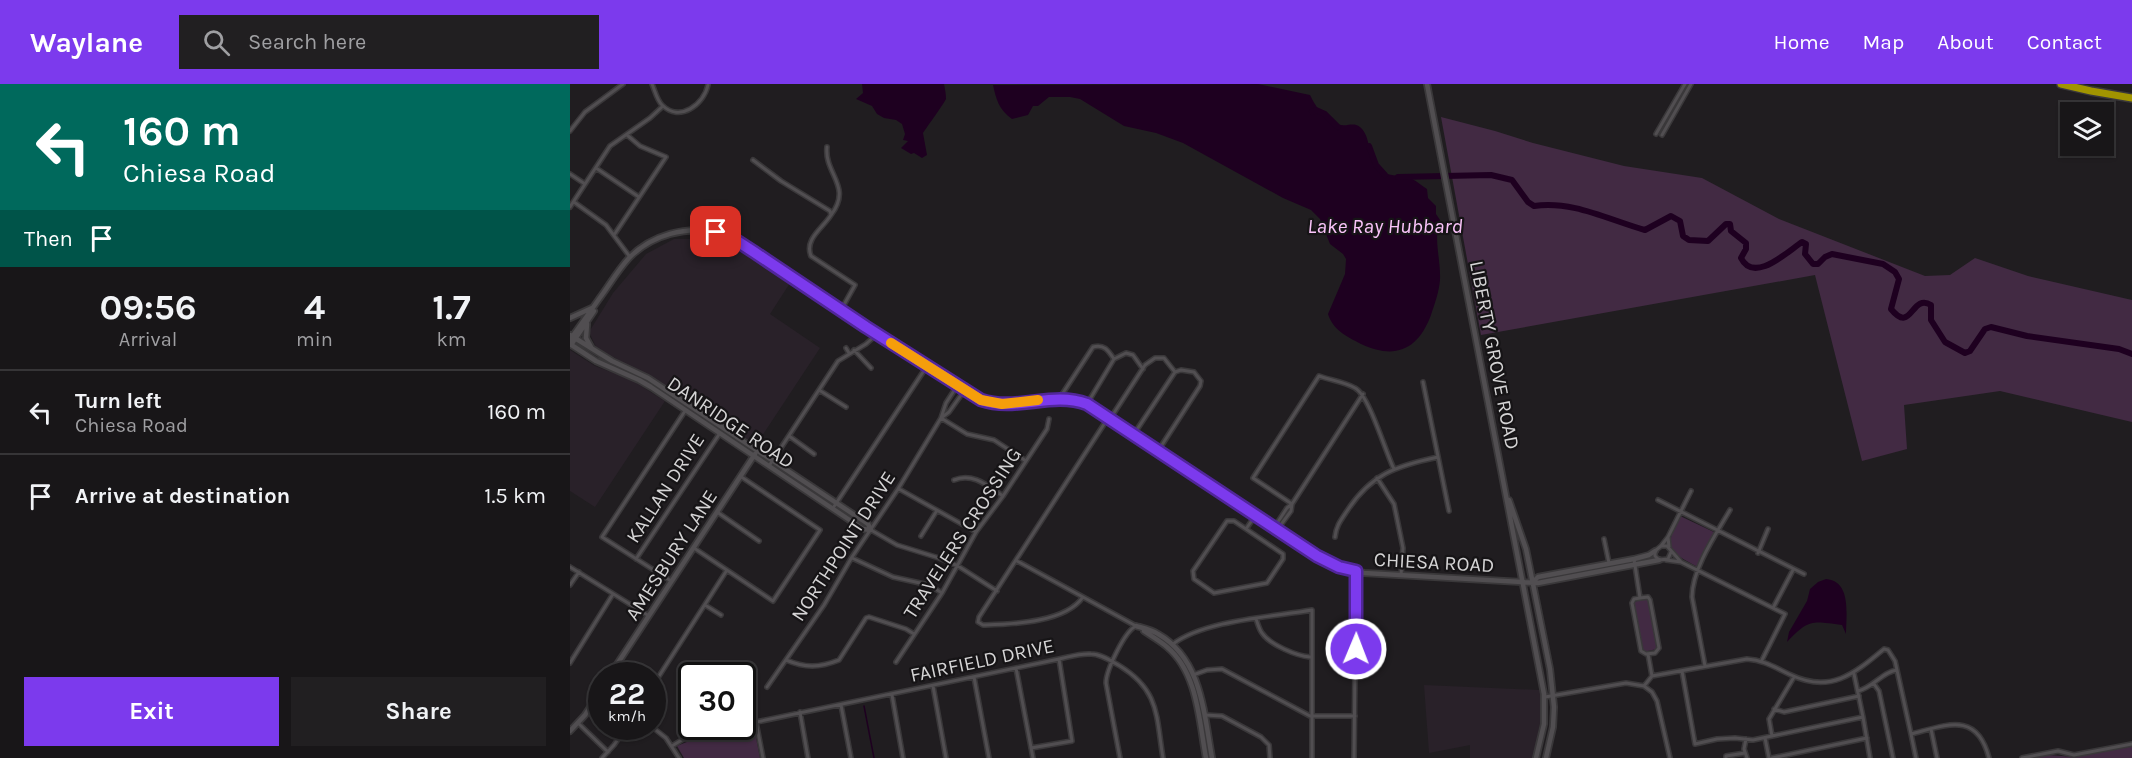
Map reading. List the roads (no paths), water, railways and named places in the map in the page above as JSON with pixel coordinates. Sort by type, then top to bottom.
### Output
[{"type":"highway","points":[[2061,84],[2091,92],[2132,98]]},
{"type":"main road","name":"LIBERTY GROVE ROAD","points":[[1427,84],[1545,697],[1544,724],[1536,758]]},
{"type":"main road","name":"CHIESA ROAD","points":[[572,340],[592,308],[630,257],[651,241],[668,234],[686,231],[716,232],[737,241],[964,391],[986,401],[1002,404],[1059,399],[1087,404],[1326,561],[1356,571],[1524,583],[1533,582],[1551,574],[1634,562]]},
{"type":"main road","name":"CHIESA ROAD","points":[[572,340],[591,315],[598,300]]},
{"type":"main road","points":[[570,318],[592,308]]},
{"type":"main road","points":[[591,315],[586,334],[593,350]]},
{"type":"main road","name":"DANRIDGE ROAD","points":[[572,340],[648,378],[771,464],[835,506],[868,524],[871,530]]},
{"type":"main road","name":"DANRIDGE ROAD","points":[[572,340],[593,359],[639,380],[755,453]]},
{"type":"main road","points":[[586,345],[587,355]]},
{"type":"main road","points":[[593,359],[600,357],[612,361]]},
{"type":"main road","name":"AMESBURY LANE","points":[[619,662],[755,453]]},
{"type":"main road","name":"LIBERTY GROVE ROAD","points":[[1506,490],[1526,549],[1550,669],[1553,727],[1546,758]]},
{"type":"main road","points":[[1634,562],[1655,551]]},
{"type":"main road","points":[[1634,562],[1659,560]]},
{"type":"main road","points":[[1136,626],[1170,647],[1191,675],[1212,758]]},
{"type":"main road","points":[[570,731],[588,709]]},
{"type":"main road","points":[[1201,716],[1206,758]]},
{"type":"street","points":[[570,130],[585,112],[623,84]]},
{"type":"street","points":[[652,84],[663,106],[674,111],[690,110],[696,107],[705,96],[708,85]]},
{"type":"street","points":[[1656,134],[1685,84]]},
{"type":"street","points":[[1662,135],[1691,84]]},
{"type":"street","points":[[570,207],[610,146],[663,106]]},
{"type":"street","points":[[614,235],[666,157],[640,146],[627,135]]},
{"type":"street","points":[[827,147],[828,157],[840,192],[838,204],[811,240],[808,248],[811,256],[855,285],[841,309]]},
{"type":"street","points":[[753,160],[781,181],[826,207],[831,215]]},
{"type":"street","points":[[595,168],[639,197]]},
{"type":"street","points":[[570,174],[585,184]]},
{"type":"street","points":[[574,202],[606,225],[630,257]]},
{"type":"street","points":[[771,464],[838,361],[866,344],[877,334]]},
{"type":"street","points":[[1059,399],[1093,347],[1098,345],[1108,350],[1114,359]]},
{"type":"street","points":[[846,348],[849,353]]},
{"type":"street","points":[[854,350],[871,368]]},
{"type":"street","points":[[1087,404],[1114,359],[1126,353],[1133,355],[1143,369]]},
{"type":"street","points":[[1083,597],[1073,608],[1059,615],[1008,624],[983,625],[978,622],[979,617],[1143,369],[1155,358],[1164,358],[1175,372]]},
{"type":"street","points":[[835,506],[927,366]]},
{"type":"street","points":[[1134,434],[1175,372],[1181,370],[1194,372],[1201,381],[1200,386],[1158,451]]},
{"type":"street","points":[[1292,504],[1253,478],[1319,376],[1354,387],[1363,394],[1394,469]]},
{"type":"street","points":[[1423,382],[1449,511]]},
{"type":"street","name":"NORTHPOINT DRIVE","points":[[767,687],[824,605],[898,489],[941,418],[946,403],[957,386]]},
{"type":"street","points":[[819,390],[846,407]]},
{"type":"street","name":"NORTHPOINT DRIVE","points":[[941,418],[949,412],[964,391]]},
{"type":"street","points":[[1276,529],[1287,508],[1292,504],[1363,394]]},
{"type":"street","points":[[672,582],[603,537],[685,411]]},
{"type":"street","points":[[941,418],[967,434],[994,440],[1026,461]]},
{"type":"street","name":"TRAVELERS CROSSING","points":[[896,662],[942,593],[976,532],[1047,429],[1049,419]]},
{"type":"street","name":"KALLAN DRIVE","points":[[636,560],[720,433]]},
{"type":"street","points":[[789,436],[814,454]]},
{"type":"street","points":[[1335,537],[1337,527],[1356,497],[1377,478],[1394,469],[1438,457]]},
{"type":"street","points":[[694,548],[773,601],[820,530],[740,476]]},
{"type":"street","points":[[954,480],[963,477],[980,480],[1003,496]]},
{"type":"street","points":[[1377,478],[1394,504],[1403,548],[1401,575]]},
{"type":"street","points":[[898,489],[976,532]]},
{"type":"street","points":[[1691,491],[1668,537],[1655,551],[1655,556],[1659,560],[1681,562],[1698,569],[1785,614],[1762,660]]},
{"type":"street","points":[[1658,500],[1803,574]]},
{"type":"street","points":[[1705,666],[1692,587],[1698,569],[1730,510]]},
{"type":"street","points":[[717,512],[759,541]]},
{"type":"street","points":[[921,536],[936,512]]},
{"type":"street","points":[[1246,529],[1255,516]]},
{"type":"street","points":[[1227,521],[1234,521],[1246,529],[1282,554],[1283,559],[1267,583],[1214,593],[1194,579],[1193,571],[1227,521]]},
{"type":"street","points":[[1758,553],[1768,529]]},
{"type":"street","name":"DANRIDGE ROAD","points":[[871,530],[897,545],[958,566],[997,591]]},
{"type":"street","points":[[1668,537],[1671,552],[1681,562]]},
{"type":"street","points":[[1604,539],[1609,566]]},
{"type":"street","points":[[1661,546],[1669,547]]},
{"type":"street","points":[[1666,560],[1670,558],[1671,552]]},
{"type":"street","points":[[852,558],[893,577],[929,585],[942,593]]},
{"type":"street","points":[[1017,561],[1136,626],[1129,631],[1107,673],[1106,683],[1120,758]]},
{"type":"street","points":[[1634,562],[1640,598]]},
{"type":"street","points":[[570,567],[649,616]]},
{"type":"street","points":[[666,665],[727,570]]},
{"type":"street","points":[[1773,608],[1792,570]]},
{"type":"street","points":[[570,585],[579,571]]},
{"type":"street","points":[[1354,758],[1356,571]]},
{"type":"street","points":[[570,663],[613,594]]},
{"type":"street","points":[[1648,597],[1650,600],[1659,648],[1654,653],[1642,654],[1641,651],[1632,603],[1634,599],[1640,598],[1648,597]]},
{"type":"street","points":[[705,605],[721,615]]},
{"type":"street","points":[[1170,647],[1188,634],[1208,628],[1312,610],[1310,716],[1312,758]]},
{"type":"street","points":[[786,660],[801,667],[811,668],[839,660],[866,618],[869,617],[906,629],[914,634]]},
{"type":"street","points":[[1256,619],[1260,630],[1268,639],[1297,654],[1311,657]]},
{"type":"street","points":[[1644,686],[1652,676],[1747,659],[1762,660],[1794,676],[1821,682],[1835,680],[1854,674],[1884,649],[1888,650],[1897,670],[1916,758]]},
{"type":"street","name":"FAIRFIELD DRIVE","points":[[756,722],[1059,659],[1093,654],[1113,662],[1141,681],[1151,696],[1163,758]]},
{"type":"street","points":[[1648,654],[1652,676]]},
{"type":"street","points":[[1031,747],[1072,741],[1059,659]]},
{"type":"street","points":[[1016,668],[1033,758]]},
{"type":"street","points":[[1191,675],[1206,670],[1222,669],[1310,716],[1355,716]]},
{"type":"street","points":[[1774,709],[1784,712],[1859,693],[1890,671],[1897,670]]},
{"type":"street","points":[[1682,671],[1695,744],[1735,738],[1765,738],[1863,717]]},
{"type":"street","points":[[1854,674],[1870,758]]},
{"type":"street","points":[[1772,736],[1769,719],[1794,676]]},
{"type":"street","points":[[974,677],[989,758]]},
{"type":"street","points":[[1545,697],[1617,684],[1632,683],[1644,686],[1657,700],[1670,758]]},
{"type":"street","points":[[1874,684],[1879,692],[1893,758]]},
{"type":"street","points":[[933,686],[946,758]]},
{"type":"street","points":[[892,695],[903,758]]},
{"type":"street","points":[[841,705],[851,758]]},
{"type":"street","points":[[800,712],[808,758]]},
{"type":"street","points":[[1201,716],[1222,716],[1261,737],[1269,745],[1270,758]]},
{"type":"street","points":[[756,722],[763,758]]},
{"type":"street","points":[[578,723],[608,752]]},
{"type":"street","points":[[1911,734],[1950,725],[1969,727],[1982,738],[1989,758]]},
{"type":"street","points":[[1931,729],[1937,758]]},
{"type":"street","points":[[666,738],[679,758]]},
{"type":"street","points":[[1765,738],[1771,758],[1867,738]]},
{"type":"street","points":[[1746,739],[1747,758]]},
{"type":"street","points":[[602,758],[617,740]]},
{"type":"street","name":"FAIRFIELD DRIVE","points":[[672,746],[682,740]]},
{"type":"street","points":[[2022,758],[2058,751],[2074,755],[2132,744]]},
{"type":"street","points":[[1726,758],[1726,756],[1745,753]]},
{"type":"water","points":[[862,84],[944,84],[946,99],[923,133],[927,155],[922,158],[901,148],[908,141],[903,140],[905,134],[902,124],[896,120],[884,118],[877,114],[872,106],[856,99],[863,93]]},
{"type":"water","name":"Lake Ray Hubbard","points":[[1258,84],[1310,95],[1319,110],[1331,122],[1356,125],[1364,131],[1372,159],[1380,172],[1408,177],[1427,189],[1428,198],[1436,206],[1436,214],[1440,220],[1437,234],[1440,272],[1438,293],[1426,327],[1412,344],[1404,349],[1384,351],[1373,349],[1345,335],[1330,320],[1328,314],[1345,274],[1346,259],[1330,244],[1320,219],[1311,210],[1283,198],[1183,143],[1156,133],[1124,126],[1080,99],[1049,97],[1038,106],[1033,106],[1028,115],[1012,119],[999,104],[993,85]]},
{"type":"water","points":[[1826,579],[1834,581],[1844,593],[1847,609],[1846,634],[1842,625],[1811,623],[1787,642],[1789,632],[1807,601],[1810,589]]},
{"type":"waterway","points":[[1312,112],[1316,110],[1325,114],[1338,127]]},
{"type":"waterway","points":[[1369,146],[1376,165],[1385,175]]},
{"type":"waterway","points":[[1398,177],[1491,175],[1512,180],[1528,202],[1534,206],[1576,208],[1645,230],[1671,216],[1680,221],[1683,236],[1689,240],[1708,241],[1726,224],[1730,224],[1731,231],[1746,243],[1746,249],[1741,258],[1747,265],[1754,268],[1771,264],[1802,242],[1806,244],[1805,254],[1813,264],[1818,264],[1832,254],[1883,264],[1895,272],[1899,279],[1891,309],[1903,318],[1919,304],[1931,305],[1931,320],[1945,342],[1965,353],[1970,351],[1985,329],[1991,327],[2027,336],[2119,349],[2132,354]]},
{"type":"waterway","points":[[864,706],[874,758]]}]
